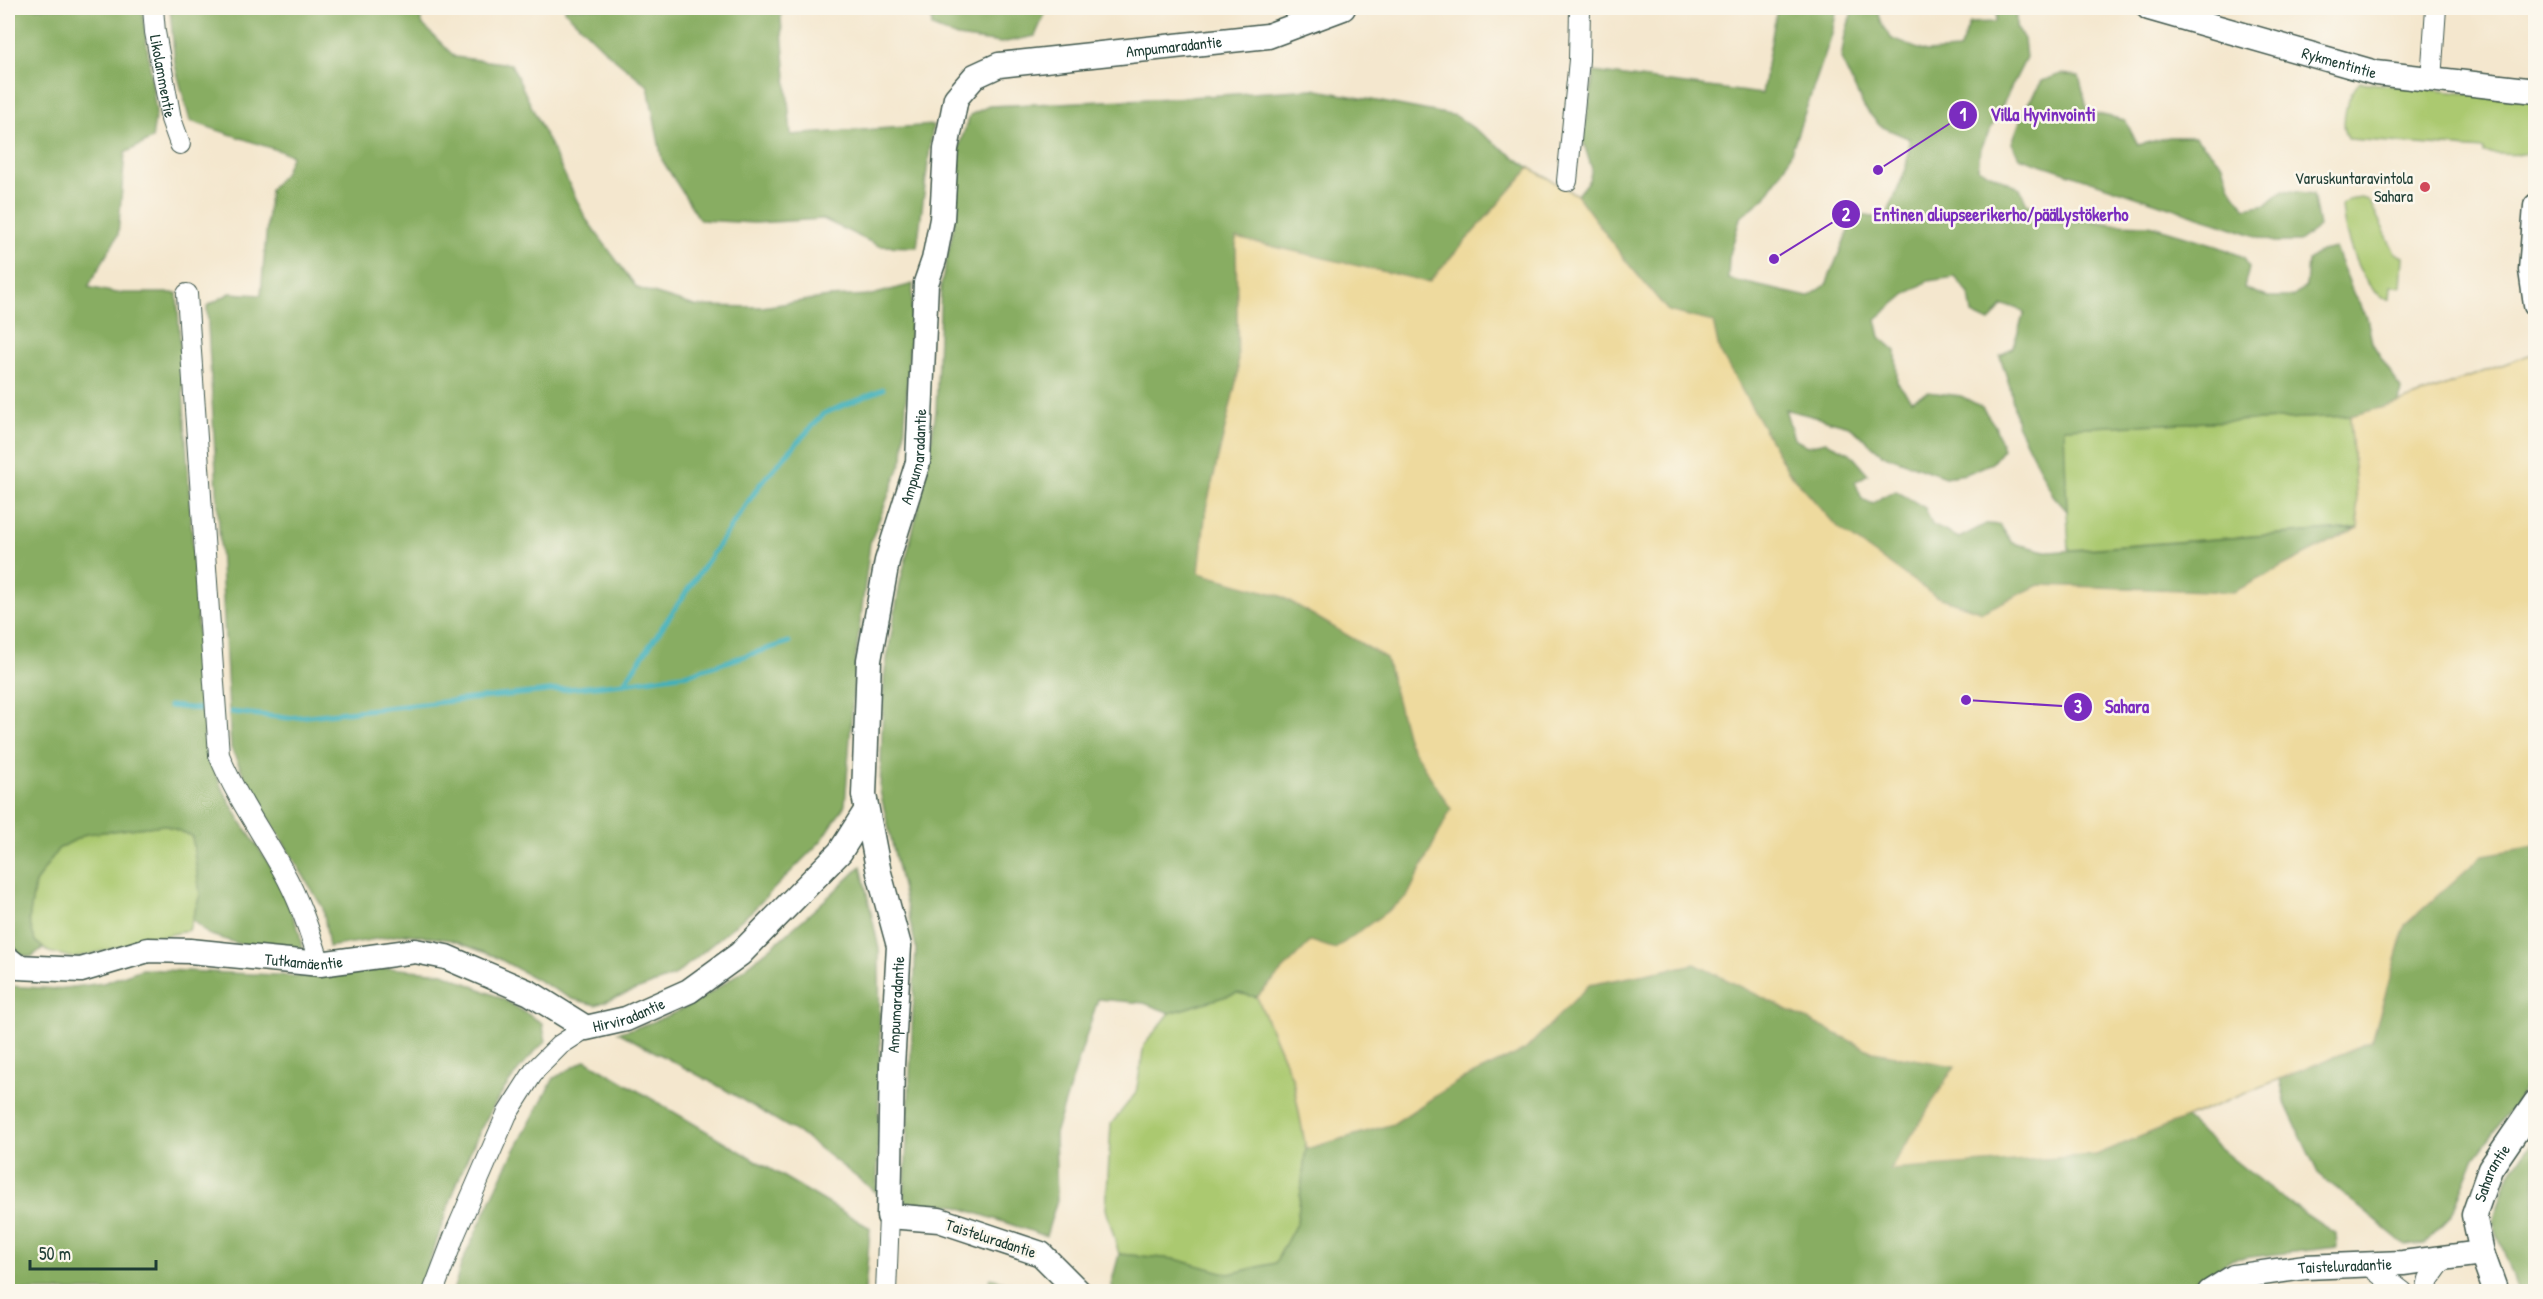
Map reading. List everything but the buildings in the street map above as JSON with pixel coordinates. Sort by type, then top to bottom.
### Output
[{"type":"street","name":"Likolammentie","points":[[153,8],[155,32],[171,119],[180,144]]},
{"type":"street","name":"Ampumaradantie","points":[[889,1216],[892,1066],[899,946],[864,795],[869,660],[887,561],[918,462],[926,283],[934,260],[942,219],[946,149],[956,98],[975,76],[999,66],[1268,36],[1343,8]]},
{"type":"street","points":[[1567,181],[1580,50],[1580,8]]},
{"type":"street","name":"Rykmentintie","points":[[2149,8],[2376,73],[2535,91]]},
{"type":"street","points":[[2431,80],[2436,8]]},
{"type":"street","points":[[2535,206],[2531,270],[2535,306]]},
{"type":"street","points":[[187,294],[219,755],[229,782],[284,872],[308,925],[320,964]]},
{"type":"street","name":"Hirviradantie","points":[[433,1292],[455,1234],[507,1114],[535,1070],[560,1045],[586,1028],[626,1019],[689,991],[740,954],[840,852],[866,811]]},
{"type":"street","name":"Tutkamäentie","points":[[8,959],[18,967],[81,970],[148,951],[190,951],[320,964],[415,951],[446,957],[530,993],[586,1028]]},
{"type":"street","name":"Saharantie","points":[[2496,1292],[2482,1253],[2474,1215],[2490,1169],[2535,1102]]},
{"type":"street","points":[[886,1292],[889,1216]]},
{"type":"street","name":"Taisteluradantie","points":[[889,1216],[939,1220],[1041,1254],[1078,1292]]},
{"type":"street","name":"Taisteluradantie","points":[[2210,1292],[2234,1277],[2305,1267],[2368,1265],[2482,1253]]},
{"type":"street","points":[[2426,1292],[2429,1279],[2444,1258]]},
{"type":"street","points":[[2368,1265],[2403,1292]]},
{"type":"green space","points":[[8,8],[142,8],[156,112],[152,139],[125,153],[118,235],[88,287],[116,293],[177,293],[205,748],[221,786],[241,822],[274,871],[299,931],[302,948],[294,952],[242,945],[208,934],[192,919],[200,895],[192,836],[164,825],[86,834],[58,849],[35,883],[29,920],[35,941],[43,948],[31,957],[10,953],[8,950]]},
{"type":"green space","points":[[170,8],[420,8],[421,23],[455,57],[511,64],[586,219],[637,288],[695,306],[762,307],[829,297],[872,295],[913,284],[903,458],[870,543],[856,656],[845,805],[822,840],[753,910],[674,976],[596,1005],[572,999],[494,956],[451,940],[406,934],[329,947],[323,908],[248,784],[231,748],[207,306],[230,293],[261,295],[270,189],[284,174],[292,155],[190,121],[175,65]]},
{"type":"green space","points":[[565,8],[780,8],[791,135],[933,125],[917,247],[879,246],[823,219],[755,223],[700,220],[662,160],[648,86],[609,54],[565,11]]},
{"type":"green space","points":[[931,8],[1042,8],[1045,13],[1035,36],[1001,43],[957,37],[932,27]]},
{"type":"green space","points":[[1777,8],[1837,8],[1832,34],[1787,164],[1765,197],[1740,218],[1729,258],[1728,279],[1808,297],[1826,285],[1855,214],[1873,217],[1887,215],[1906,169],[1910,139],[1880,126],[1864,107],[1841,59],[1853,8],[1877,8],[1883,27],[1892,39],[1926,52],[1959,50],[1970,23],[1995,22],[1998,8],[2016,8],[2016,27],[2024,39],[2026,58],[1980,150],[1978,168],[2020,188],[2027,204],[2054,215],[2112,224],[2149,225],[2212,244],[2244,257],[2249,268],[2244,288],[2267,297],[2293,297],[2306,286],[2308,261],[2321,251],[2335,248],[2354,295],[2367,317],[2372,343],[2401,389],[2399,403],[2350,416],[2064,428],[2067,511],[2053,495],[2017,424],[2010,387],[2000,356],[2013,347],[2024,313],[2017,307],[2002,306],[1989,322],[1972,314],[1969,294],[1955,277],[1928,281],[1906,294],[1876,319],[1880,337],[1896,351],[1897,382],[1911,400],[1928,392],[1961,396],[1982,407],[1995,426],[2003,449],[1992,463],[1966,474],[1945,477],[1882,454],[1849,426],[1785,409],[1794,439],[1807,446],[1826,442],[1850,453],[1868,474],[1855,482],[1862,499],[1873,504],[1896,491],[1925,508],[1932,525],[1959,538],[1986,524],[2000,525],[2012,543],[2050,552],[2359,528],[2234,592],[2039,585],[1982,612],[1935,596],[1838,528],[1788,471],[1719,350],[1713,322],[1668,311],[1625,260],[1577,195],[1589,180],[1592,169],[1583,141],[1594,72],[1762,94]]},
{"type":"green space","points":[[2061,74],[2079,76],[2088,112],[2125,120],[2138,145],[2169,137],[2195,137],[2223,165],[2230,187],[2245,208],[2267,204],[2283,190],[2313,194],[2319,227],[2299,242],[2274,242],[2019,157],[2012,143],[2024,110],[2042,81]]},
{"type":"green space","points":[[2360,82],[2535,101],[2535,134],[2532,150],[2517,155],[2484,153],[2484,149],[2349,139],[2344,126],[2344,118],[2348,102]]},
{"type":"green space","points":[[1313,89],[1456,116],[1530,168],[1429,282],[1236,239],[1238,374],[1206,509],[1199,573],[1281,596],[1386,658],[1408,742],[1451,809],[1407,897],[1335,949],[1311,941],[1257,997],[1237,993],[1170,1013],[1144,1003],[1098,999],[1055,1134],[1057,1200],[1046,1236],[952,1205],[904,1202],[916,947],[880,791],[884,677],[900,583],[925,481],[936,410],[941,285],[954,226],[957,152],[970,115],[989,106]]},
{"type":"green space","points":[[2361,198],[2369,200],[2395,253],[2403,257],[2401,286],[2391,286],[2390,300],[2379,295],[2370,286],[2350,246],[2342,205],[2348,200]]},
{"type":"green space","points":[[2350,416],[2359,528],[2069,550],[2063,428]]},
{"type":"green space","points":[[164,825],[192,836],[200,895],[189,930],[74,958],[49,952],[35,941],[29,920],[35,883],[58,849],[86,834]]},
{"type":"green space","points":[[2535,846],[2535,1067],[2520,1097],[2475,1157],[2451,1216],[2425,1243],[2405,1245],[2318,1173],[2286,1105],[2280,1079],[2372,1041],[2405,925],[2483,855]]},
{"type":"green space","points":[[861,866],[879,949],[880,1048],[877,1193],[805,1137],[724,1089],[618,1032],[666,1016],[689,1005],[731,979],[790,931]]},
{"type":"green space","points":[[1695,964],[1873,1052],[1956,1066],[1891,1169],[2096,1155],[2185,1118],[2258,1179],[2296,1208],[2336,1234],[2337,1247],[2233,1259],[2178,1292],[1115,1292],[1111,1285],[1119,1254],[1175,1259],[1229,1274],[1275,1263],[1297,1222],[1306,1149],[1393,1124],[1457,1082],[1525,1050],[1589,985]]},
{"type":"green space","points":[[388,968],[443,973],[503,999],[542,1023],[546,1041],[521,1067],[483,1125],[454,1191],[420,1291],[8,1291],[8,986],[57,989],[103,983],[142,969],[297,976],[340,975]]},
{"type":"green space","points":[[1237,993],[1257,997],[1293,1080],[1306,1149],[1297,1222],[1275,1263],[1229,1274],[1175,1259],[1119,1254],[1106,1209],[1111,1124],[1136,1093],[1144,1045],[1170,1013]]},
{"type":"green space","points":[[586,1060],[870,1228],[865,1291],[453,1291],[462,1262],[509,1161],[554,1078]]},
{"type":"green space","points":[[2535,1138],[2535,1291],[2518,1291],[2493,1222],[2507,1179]]},
{"type":"green space","points":[[990,1278],[1041,1291],[986,1291]]},
{"type":"sand","points":[[1530,168],[1577,195],[1625,260],[1668,311],[1713,322],[1719,350],[1788,471],[1838,528],[1935,596],[1982,612],[2039,585],[2234,592],[2359,528],[2350,416],[2399,403],[2535,354],[2535,846],[2483,855],[2405,925],[2372,1041],[2096,1155],[1890,1170],[1955,1066],[1873,1052],[1695,964],[1589,985],[1525,1050],[1457,1082],[1393,1124],[1306,1149],[1293,1080],[1257,997],[1311,941],[1335,949],[1407,897],[1451,809],[1408,742],[1386,658],[1281,596],[1199,573],[1206,509],[1238,374],[1236,238],[1429,282]]},
{"type":"waterway","points":[[624,683],[761,483],[823,414],[883,389]]},
{"type":"waterway","points":[[231,712],[289,718],[624,683],[688,674],[789,642]]},
{"type":"waterway","points":[[169,706],[200,709]]},
{"type":"place","name":"Villa Hyvinvointi","points":[[1878,170]]},
{"type":"place","name":"Varuskuntaravintola Sahara","points":[[2425,187]]},
{"type":"place","name":"Entinen aliupseerikerho/päällystökerho","points":[[1774,259]]},
{"type":"place","name":"Sahara","points":[[1966,700]]}]
